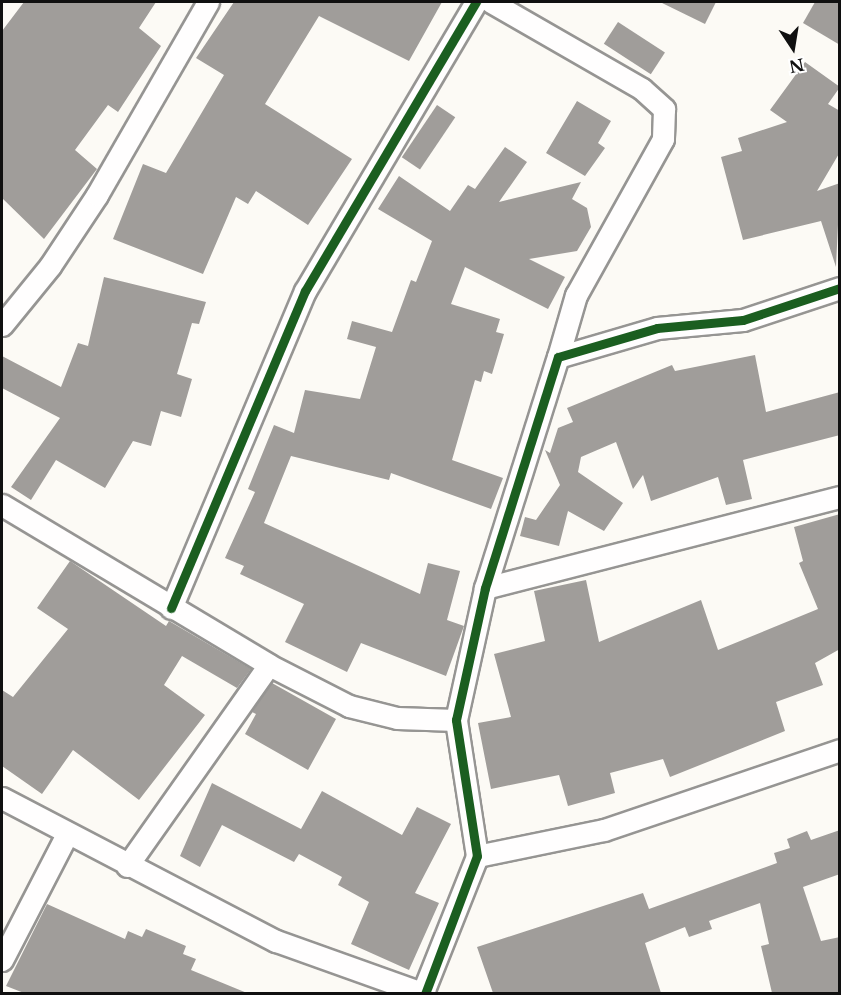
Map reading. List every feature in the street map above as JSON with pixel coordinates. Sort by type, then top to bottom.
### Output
[{"type":"street","points":[[2,326],[50,266],[97,195],[208,2]]},
{"type":"street","points":[[171,608],[305,291],[476,2]]},
{"type":"street","points":[[2,798],[127,866],[276,941],[424,993],[477,856],[456,720],[484,588],[576,295],[663,139],[664,109],[642,89],[491,2]]},
{"type":"street","points":[[558,357],[657,328],[743,320],[840,288]]},
{"type":"street","points":[[484,588],[840,497]]},
{"type":"street","points":[[2,505],[269,666],[349,706],[397,718],[456,720]]},
{"type":"street","points":[[127,866],[269,666]]},
{"type":"street","points":[[477,856],[604,830],[840,750]]},
{"type":"street","points":[[2,960],[67,834]]},
{"type":"building","points":[[24,2],[156,2],[139,28],[161,46],[118,112],[108,105],[75,150],[97,169],[44,239],[2,198],[2,31]]},
{"type":"building","points":[[234,2],[442,2],[409,61],[319,16],[265,104],[352,159],[308,225],[256,191],[248,204],[236,197],[203,274],[113,239],[143,164],[166,173],[224,75],[196,58]]},
{"type":"building","points":[[660,2],[716,2],[705,24]]},
{"type":"building","points":[[815,2],[840,2],[840,45],[803,23]]},
{"type":"building","points":[[618,22],[665,52],[651,74],[604,44]]},
{"type":"building","points":[[805,62],[840,87],[828,104],[840,111],[840,152],[817,191],[840,183],[836,267],[821,221],[743,240],[721,157],[742,151],[738,138],[787,122],[770,110]]},
{"type":"building","points":[[577,101],[611,121],[598,143],[605,148],[585,176],[546,153]]},
{"type":"building","points":[[437,105],[455,117],[420,170],[402,157]]},
{"type":"building","points":[[505,147],[527,162],[499,202],[581,182],[572,199],[587,208],[591,227],[577,251],[529,259],[565,277],[548,309],[465,267],[451,304],[500,319],[496,332],[504,334],[492,374],[484,371],[481,382],[475,380],[452,460],[503,478],[491,509],[391,473],[389,480],[291,456],[264,523],[420,594],[428,563],[460,571],[447,620],[464,626],[446,676],[361,643],[347,672],[285,642],[304,604],[240,574],[244,566],[225,558],[255,492],[248,489],[274,425],[294,433],[305,390],[360,399],[376,347],[347,339],[352,321],[392,332],[411,280],[416,282],[432,241],[378,209],[399,176],[450,211],[468,185],[475,189]]},
{"type":"building","points":[[104,277],[206,302],[199,324],[192,323],[177,374],[192,379],[181,417],[161,411],[151,446],[133,441],[105,488],[56,460],[31,500],[11,487],[60,418],[2,388],[2,356],[61,387],[78,343],[88,346]]},
{"type":"building","points":[[755,355],[766,412],[840,392],[840,435],[743,460],[752,499],[726,505],[718,477],[651,501],[643,475],[633,489],[616,442],[581,457],[578,472],[623,503],[604,531],[568,511],[559,546],[520,536],[525,517],[536,520],[560,485],[545,450],[550,453],[558,428],[573,422],[567,408],[672,365],[675,371]]},
{"type":"building","points":[[840,514],[840,649],[815,663],[823,685],[776,702],[785,731],[670,777],[663,759],[610,773],[615,793],[568,806],[559,775],[491,789],[478,723],[511,717],[494,654],[545,641],[534,591],[586,580],[599,642],[701,600],[718,650],[818,609],[799,563],[803,561],[794,527]]},
{"type":"building","points":[[70,561],[166,626],[169,621],[251,669],[237,688],[182,656],[164,685],[205,715],[139,800],[73,750],[42,794],[2,766],[2,690],[13,697],[68,629],[37,608]]},
{"type":"building","points":[[272,683],[336,719],[308,770],[245,734],[256,714],[252,712]]},
{"type":"building","points":[[212,783],[301,829],[322,791],[402,835],[417,807],[451,824],[415,893],[439,903],[409,970],[351,944],[369,902],[338,885],[342,877],[299,854],[294,862],[222,825],[200,867],[180,856]]},
{"type":"building","points":[[840,830],[840,874],[803,887],[821,941],[840,937],[840,993],[772,993],[761,946],[769,944],[760,903],[709,921],[712,929],[689,937],[685,927],[645,943],[661,993],[493,993],[477,947],[643,893],[649,909],[777,863],[774,853],[790,848],[787,839],[807,831],[811,840]]},
{"type":"building","points":[[47,904],[125,939],[128,931],[142,937],[146,929],[186,946],[183,954],[196,959],[191,970],[247,993],[24,993],[6,986]]},
{"type":"cycle path","points":[[171,608],[305,291],[476,2]]},
{"type":"cycle path","points":[[425,994],[477,856],[456,720],[485,588],[558,357],[657,328],[743,320],[840,288]]}]
